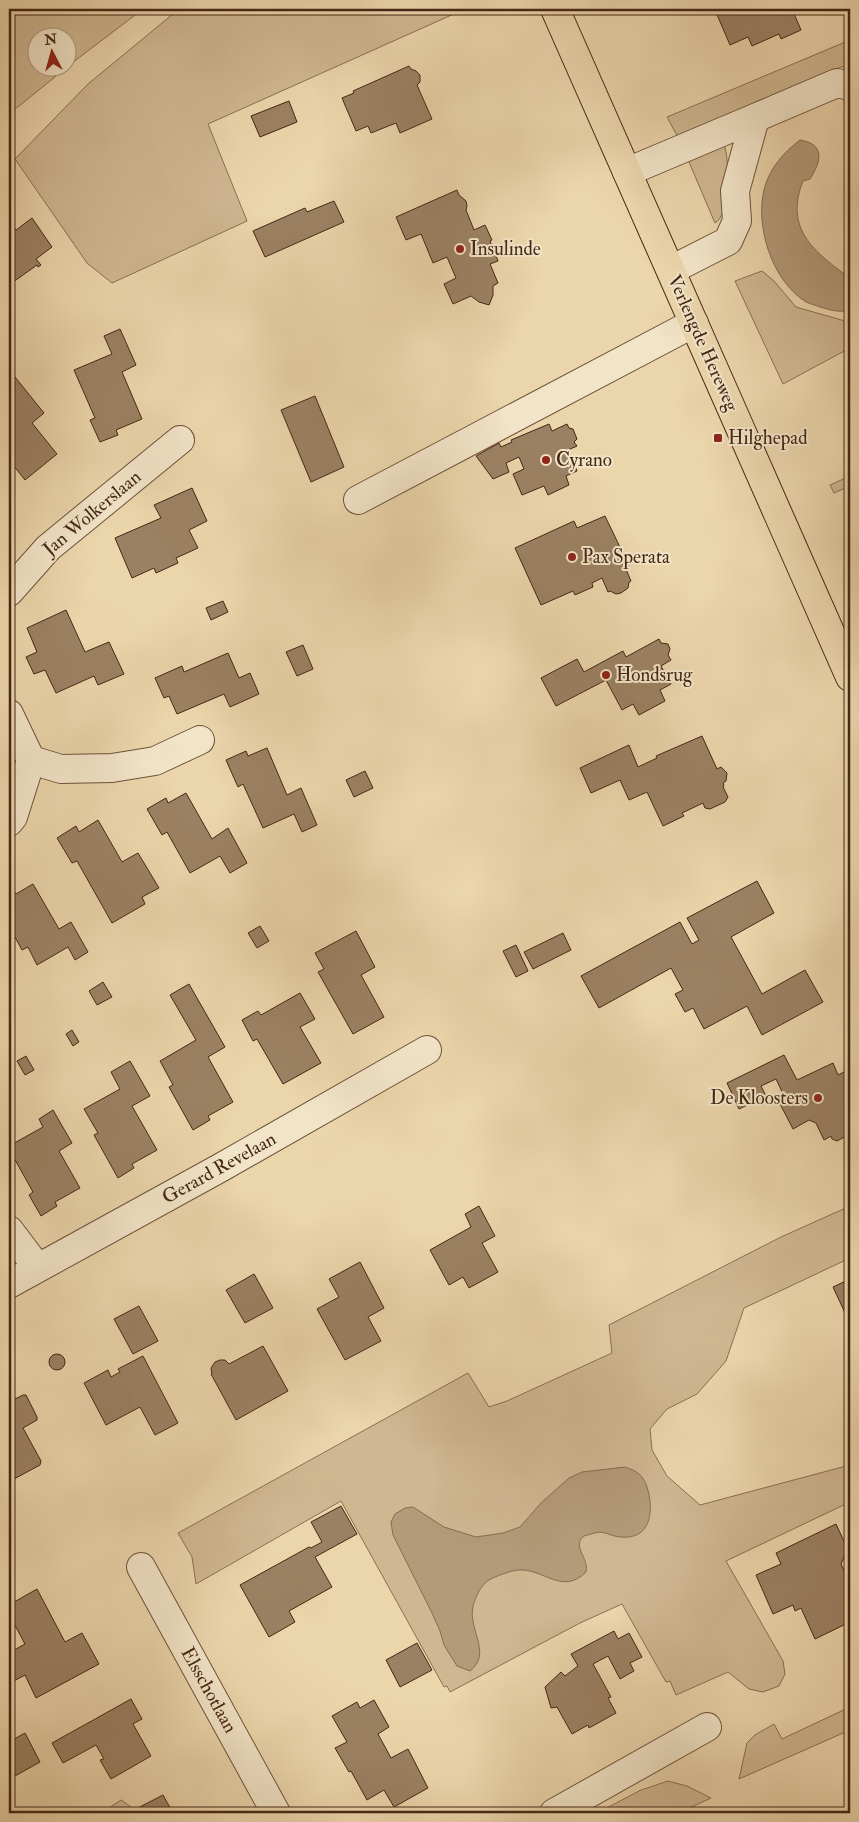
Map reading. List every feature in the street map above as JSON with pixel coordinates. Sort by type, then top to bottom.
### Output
[{"type":"main road","name":"Verlengde Hereweg","points":[[555,9],[694,323],[847,660]]},
{"type":"street","points":[[627,172],[837,82],[850,86]]},
{"type":"street","points":[[671,270],[728,241],[736,221],[735,191],[755,118]]},
{"type":"street","points":[[358,500],[694,323]]},
{"type":"street","name":"Jan Wolkerslaan","points":[[9,592],[48,548],[180,440]]},
{"type":"street","points":[[9,714],[31,760],[9,822]]},
{"type":"street","points":[[31,760],[61,769],[112,768],[155,761],[200,740]]},
{"type":"street","name":"Gerard Revelaan","points":[[9,1284],[220,1168],[427,1050]]},
{"type":"street","points":[[9,1230],[37,1267]]},
{"type":"street","name":"Elsschotlaan","points":[[141,1567],[276,1813]]},
{"type":"street","points":[[554,1813],[707,1727]]},
{"type":"shaded area","points":[[9,9],[143,9],[78,58],[78,28],[28,28],[28,78],[54,78],[9,114]]},
{"type":"shaded area","points":[[179,9],[465,9],[208,124],[247,221],[112,283],[87,263],[15,159],[88,84]]},
{"type":"shaded area","points":[[850,40],[850,66],[841,67],[680,141],[667,117]]},
{"type":"shaded area","points":[[800,140],[814,145],[819,155],[819,160],[810,179],[803,181],[798,198],[797,213],[800,226],[814,249],[850,278],[850,310],[835,311],[806,302],[783,280],[768,250],[762,217],[762,201],[765,186],[779,160]]},
{"type":"shaded area","points":[[724,145],[728,174],[726,199],[724,210],[715,223],[686,155]]},
{"type":"shaded area","points":[[762,271],[774,281],[796,307],[845,321],[850,319],[850,348],[783,384],[735,281]]},
{"type":"shaded area","points":[[850,476],[850,486],[834,493],[830,485]]},
{"type":"shaded area","points":[[850,1206],[850,1258],[744,1308],[726,1361],[697,1394],[667,1409],[650,1429],[652,1450],[667,1476],[700,1505],[850,1465],[850,1502],[726,1561],[783,1661],[785,1674],[779,1686],[763,1692],[749,1689],[728,1672],[676,1695],[670,1681],[666,1682],[622,1604],[580,1623],[450,1692],[447,1686],[444,1687],[341,1501],[196,1584],[192,1557],[178,1533],[468,1373],[489,1407],[507,1401],[612,1353],[609,1325],[781,1237]]},
{"type":"shaded area","points":[[625,1467],[639,1474],[644,1479],[647,1487],[650,1513],[645,1528],[639,1534],[631,1537],[621,1537],[603,1532],[584,1536],[581,1539],[580,1546],[586,1572],[569,1582],[553,1579],[527,1570],[511,1571],[492,1578],[482,1587],[473,1605],[473,1621],[480,1654],[478,1660],[470,1671],[457,1666],[444,1645],[432,1613],[393,1535],[391,1522],[395,1514],[405,1508],[413,1507],[444,1527],[476,1537],[503,1533],[520,1527],[541,1503],[569,1478],[582,1472]]},
{"type":"shaded area","points":[[850,1707],[850,1730],[739,1779],[747,1743],[755,1735],[774,1724],[782,1739]]},
{"type":"shaded area","points":[[668,1781],[687,1786],[711,1798],[678,1813],[597,1813],[641,1790]]},
{"type":"shaded area","points":[[121,1800],[131,1807],[121,1813],[101,1813]]},
{"type":"building","points":[[792,9],[801,30],[781,39],[779,34],[752,46],[748,37],[730,45],[715,10]]},
{"type":"building","points":[[409,66],[420,75],[420,82],[417,85],[432,119],[400,133],[396,123],[371,133],[368,126],[356,131],[342,98],[354,93],[353,91]]},
{"type":"building","points":[[289,101],[297,122],[260,137],[251,116]]},
{"type":"building","name":"Insulinde","points":[[457,190],[459,195],[466,201],[466,210],[474,230],[485,225],[498,261],[490,264],[498,283],[493,286],[493,295],[489,305],[479,302],[471,296],[453,304],[444,284],[456,278],[447,257],[433,263],[421,234],[406,240],[396,217]]},
{"type":"building","points":[[334,201],[344,222],[265,257],[253,231],[305,208],[307,212]]},
{"type":"building","points":[[32,218],[52,247],[36,259],[41,265],[38,267],[37,265],[9,285],[9,220],[16,230]]},
{"type":"building","points":[[120,329],[136,365],[122,372],[142,419],[116,430],[118,435],[100,442],[90,420],[95,418],[74,370],[112,354],[104,336]]},
{"type":"building","points":[[10,372],[14,377],[9,382],[9,374]]},
{"type":"building","points":[[15,377],[44,413],[32,423],[57,454],[25,480],[10,461],[14,458],[9,451],[9,401],[11,399],[9,397],[9,382]]},
{"type":"building","points":[[315,396],[344,467],[311,482],[281,410]]},
{"type":"building","name":"Cyrano","points":[[549,424],[552,431],[567,424],[569,428],[573,429],[577,439],[574,442],[577,446],[568,450],[577,471],[566,476],[569,485],[548,495],[544,486],[522,495],[513,474],[524,469],[519,457],[506,463],[509,472],[493,479],[476,456],[499,443],[501,447],[512,442],[511,440]]},
{"type":"building","points":[[192,488],[207,521],[189,530],[198,548],[176,558],[178,563],[156,573],[154,568],[132,578],[115,538],[161,518],[154,505]]},
{"type":"building","name":"Pax Sperata","points":[[605,516],[629,566],[625,567],[631,581],[628,588],[616,594],[608,592],[602,578],[592,583],[593,587],[575,595],[573,591],[541,605],[515,548],[574,521],[577,528]]},
{"type":"building","points":[[223,601],[228,612],[211,620],[206,608]]},
{"type":"building","points":[[66,610],[85,652],[109,642],[124,674],[98,685],[94,676],[56,693],[45,670],[34,674],[26,657],[37,652],[27,628]]},
{"type":"building","name":"Hondsrug","points":[[659,639],[661,643],[668,644],[670,649],[668,655],[671,660],[661,666],[671,684],[660,690],[665,701],[639,715],[633,704],[622,710],[606,680],[556,706],[541,678],[577,659],[584,672],[623,651],[626,657]]},
{"type":"building","points":[[303,645],[313,669],[297,676],[286,652]]},
{"type":"building","points":[[228,653],[239,678],[250,673],[259,694],[230,707],[224,694],[177,714],[169,696],[164,698],[155,678],[182,666],[184,672]]},
{"type":"building","points":[[702,736],[717,769],[721,767],[727,773],[723,787],[728,797],[725,802],[710,809],[705,808],[703,803],[682,813],[684,816],[663,826],[647,792],[629,800],[620,780],[591,793],[580,768],[629,745],[638,767],[657,758],[656,756]]},
{"type":"building","points":[[267,748],[287,795],[301,788],[317,825],[302,832],[294,814],[263,828],[243,784],[238,787],[226,760],[246,751],[248,756]]},
{"type":"building","points":[[365,771],[373,788],[354,797],[346,780]]},
{"type":"building","points":[[186,793],[212,839],[228,828],[247,863],[230,873],[220,856],[190,873],[167,832],[162,835],[147,809],[166,798],[168,803]]},
{"type":"building","points":[[98,820],[122,862],[138,853],[159,888],[142,897],[145,904],[112,923],[77,861],[72,863],[57,838],[76,826],[79,832]]},
{"type":"building","points":[[757,881],[774,913],[731,937],[762,994],[805,970],[823,1002],[762,1035],[747,1006],[704,1029],[693,1008],[685,1012],[675,994],[683,990],[671,968],[599,1008],[581,976],[680,922],[692,944],[699,940],[687,918]]},
{"type":"building","points":[[33,884],[59,929],[71,922],[88,952],[75,960],[68,947],[37,965],[28,947],[22,950],[9,926],[9,892],[13,890],[16,894]]},
{"type":"building","points":[[260,926],[269,941],[257,948],[248,933]]},
{"type":"building","points":[[356,931],[375,967],[361,975],[384,1017],[353,1034],[318,972],[324,969],[315,953]]},
{"type":"building","points":[[563,933],[571,950],[533,969],[524,952]]},
{"type":"building","points":[[516,945],[528,971],[516,977],[503,951]]},
{"type":"building","points":[[103,982],[112,997],[97,1005],[89,991]]},
{"type":"building","points":[[9,984],[15,995],[9,998]]},
{"type":"building","points":[[189,984],[225,1047],[208,1057],[233,1102],[208,1116],[210,1120],[193,1130],[169,1087],[173,1085],[160,1061],[196,1040],[170,995]]},
{"type":"building","points":[[300,993],[315,1019],[300,1027],[321,1063],[283,1084],[257,1039],[253,1041],[242,1020],[258,1011],[261,1015]]},
{"type":"building","points":[[72,1030],[79,1042],[73,1046],[66,1034]]},
{"type":"building","name":"De Kloosters","points":[[784,1055],[797,1080],[833,1063],[838,1075],[850,1069],[850,1134],[837,1141],[832,1139],[831,1136],[824,1140],[816,1123],[809,1120],[793,1129],[780,1104],[786,1100],[776,1079],[761,1086],[766,1096],[739,1109],[727,1083]]},
{"type":"building","points":[[26,1056],[34,1070],[25,1075],[17,1061]]},
{"type":"building","points":[[130,1061],[150,1096],[132,1106],[157,1150],[132,1164],[134,1168],[118,1178],[94,1135],[98,1133],[84,1109],[120,1089],[111,1072]]},
{"type":"building","points":[[53,1110],[72,1143],[59,1151],[80,1188],[55,1202],[57,1206],[41,1216],[29,1195],[33,1192],[9,1146],[43,1127],[39,1119]]},
{"type":"building","points":[[479,1206],[495,1236],[482,1243],[498,1272],[469,1288],[463,1277],[449,1285],[430,1250],[471,1227],[465,1214]]},
{"type":"building","points":[[360,1262],[384,1308],[368,1317],[381,1341],[345,1360],[317,1309],[339,1297],[329,1279]]},
{"type":"building","points":[[254,1274],[273,1308],[245,1323],[226,1290]]},
{"type":"building","points":[[850,1279],[850,1313],[846,1315],[833,1287]]},
{"type":"building","points":[[139,1306],[158,1341],[133,1354],[114,1319]]},
{"type":"building","points":[[263,1346],[288,1391],[236,1420],[211,1374],[211,1368],[215,1362],[225,1360],[229,1364]]},
{"type":"building","points":[[54,1354],[60,1354],[65,1359],[63,1368],[54,1370],[49,1365],[49,1359]]},
{"type":"building","points":[[143,1356],[178,1423],[155,1435],[140,1407],[106,1425],[84,1383],[108,1370],[111,1377],[120,1372],[118,1369]]},
{"type":"building","points":[[26,1395],[37,1420],[23,1428],[41,1461],[40,1465],[14,1479],[9,1470],[9,1402]]},
{"type":"building","points":[[341,1506],[357,1534],[315,1557],[332,1587],[289,1611],[295,1622],[269,1637],[240,1585],[309,1547],[311,1548],[322,1542],[311,1522]]},
{"type":"building","points":[[836,1524],[849,1552],[845,1554],[841,1564],[850,1584],[850,1622],[815,1639],[801,1608],[795,1611],[793,1605],[773,1614],[756,1575],[781,1564],[776,1553]]},
{"type":"building","points":[[37,1589],[65,1642],[82,1633],[99,1664],[36,1698],[25,1675],[10,1683],[9,1680],[9,1653],[25,1644],[9,1614],[9,1605]]},
{"type":"building","points":[[614,1631],[618,1639],[629,1633],[642,1657],[630,1663],[634,1671],[620,1679],[608,1656],[593,1664],[611,1697],[608,1698],[616,1713],[589,1728],[588,1725],[572,1734],[557,1707],[551,1708],[545,1687],[561,1672],[565,1676],[578,1666],[571,1654]]},
{"type":"building","points":[[417,1643],[432,1670],[400,1687],[386,1660]]},
{"type":"building","points":[[131,1699],[142,1719],[133,1724],[151,1756],[111,1779],[100,1760],[104,1759],[96,1745],[63,1763],[52,1743]]},
{"type":"building","points":[[374,1700],[389,1727],[378,1734],[391,1758],[408,1749],[428,1788],[394,1807],[384,1790],[367,1800],[351,1771],[349,1772],[335,1748],[347,1742],[332,1716],[357,1702],[360,1708]]},
{"type":"building","points":[[25,1733],[40,1762],[15,1776],[9,1764],[9,1742]]},
{"type":"building","points":[[163,1795],[173,1813],[130,1812]]},
{"type":"place","name":"Insulinde","points":[[460,249]]},
{"type":"place","name":"Hilghepad","points":[[718,438]]},
{"type":"place","name":"Cyrano","points":[[546,460]]},
{"type":"place","name":"Pax Sperata","points":[[572,557]]},
{"type":"place","name":"Hondsrug","points":[[606,675]]},
{"type":"place","name":"De Kloosters","points":[[818,1098]]}]
